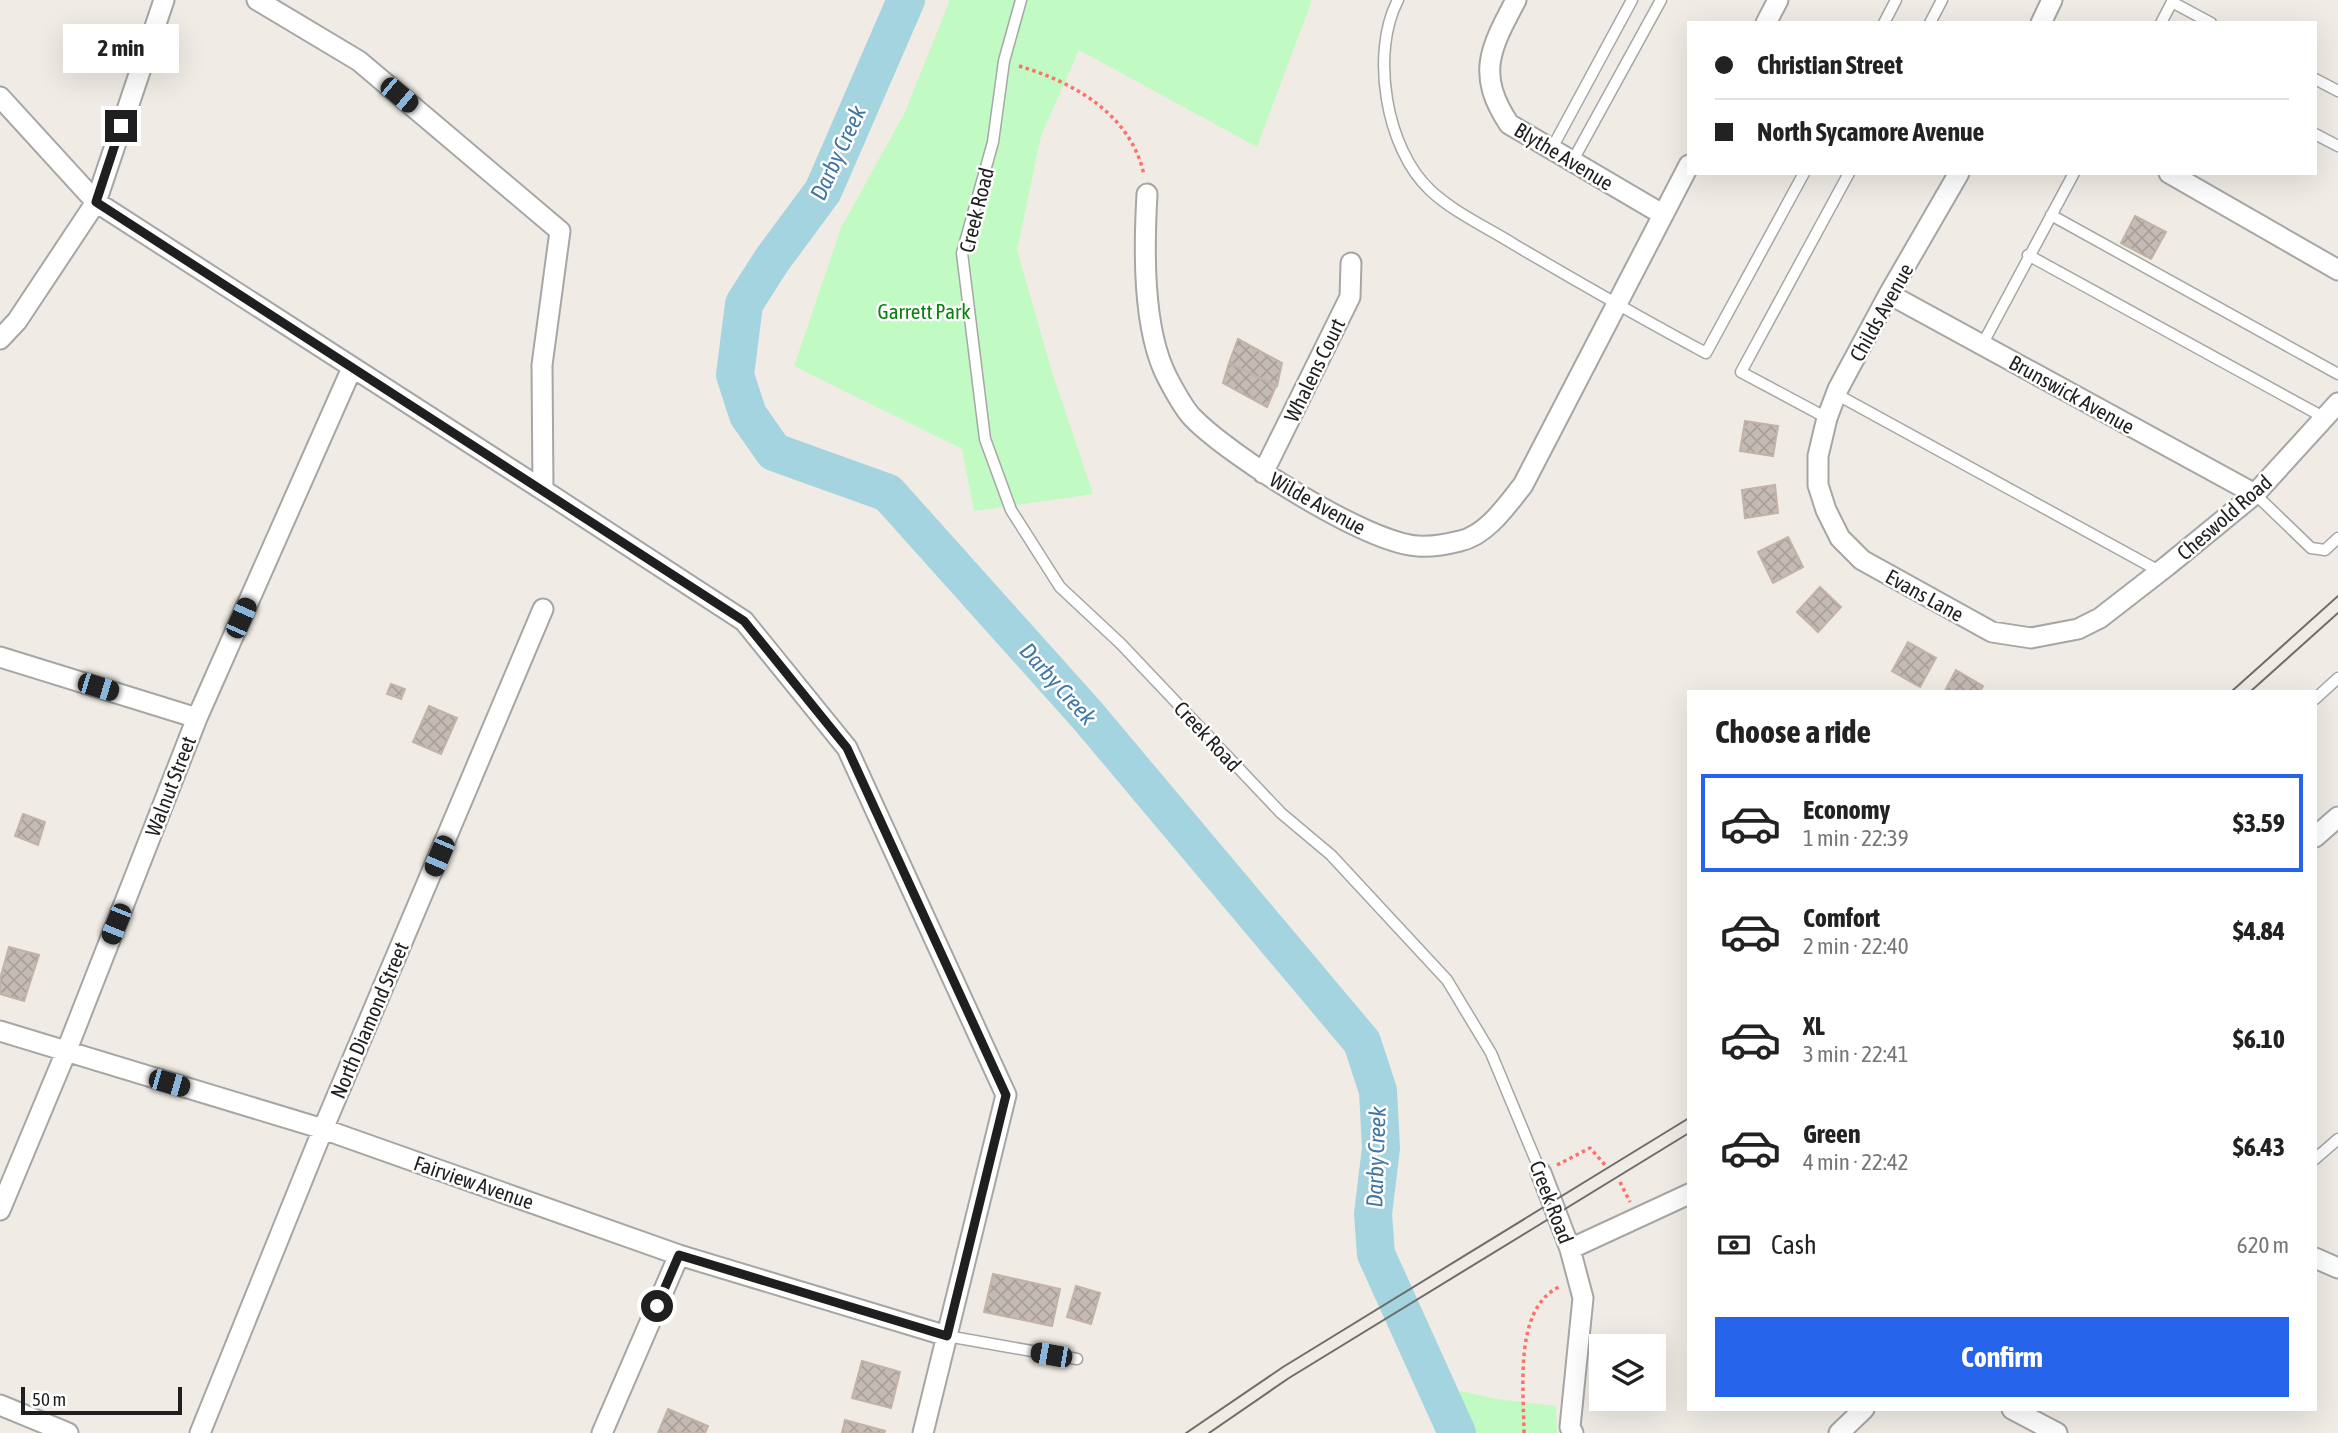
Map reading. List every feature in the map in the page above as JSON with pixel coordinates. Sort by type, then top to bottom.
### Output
[{"type":"street","points":[[0,339],[17,321],[96,202],[164,0]]},
{"type":"street","points":[[257,0],[359,61],[559,230],[542,365],[543,490]]},
{"type":"street","name":"Blythe Avenue","points":[[1516,0],[1493,43],[1488,64],[1490,83],[1497,105],[1509,124],[1662,214]]},
{"type":"street","points":[[1767,21],[1778,0]]},
{"type":"street","points":[[2042,21],[2052,0]]},
{"type":"street","points":[[0,97],[96,202],[744,621],[847,748],[1006,1095],[923,1433]]},
{"type":"street","name":"Wilde Avenue","points":[[1147,194],[1144,253],[1151,323],[1166,375],[1191,417],[1263,473],[1367,532],[1417,546],[1463,541],[1498,517],[1523,485],[1687,169]]},
{"type":"street","name":"Childs Avenue","points":[[1818,456],[1826,418],[1836,394],[1889,294],[1958,175]]},
{"type":"street","points":[[2172,175],[2338,271]]},
{"type":"street","name":"Whalens Court","points":[[1263,473],[1349,297],[1351,263]]},
{"type":"street","name":"Brunswick Avenue","points":[[1889,294],[2255,494]]},
{"type":"street","name":"Walnut Street","points":[[0,1210],[66,1052],[197,718],[352,368]]},
{"type":"street","name":"Cheswold Road","points":[[2100,618],[2161,572],[2255,494],[2331,411]]},
{"type":"street","name":"Evans Lane","points":[[1818,456],[1818,485],[1826,510],[1840,538],[1862,560],[1992,632],[2031,639],[2078,629],[2100,618]]},
{"type":"street","name":"North Diamond Street","points":[[200,1433],[323,1129],[543,609]]},
{"type":"street","points":[[0,657],[197,718]]},
{"type":"street","points":[[2317,834],[2338,817]]},
{"type":"street","name":"Fairview Avenue","points":[[0,1031],[323,1129],[679,1255],[947,1336]]},
{"type":"street","name":"Creek Road","points":[[1541,1173],[1570,1249],[1583,1298],[1574,1369],[1570,1427],[1573,1433]]},
{"type":"street","points":[[1570,1249],[1687,1195]]},
{"type":"street","points":[[602,1433],[679,1255]]},
{"type":"street","points":[[2317,1259],[2338,1268]]},
{"type":"street","points":[[0,1405],[68,1433]]},
{"type":"street","points":[[1839,1433],[1862,1411]]},
{"type":"street","points":[[2016,1411],[2057,1433]]},
{"type":"lane","name":"Creek Road","points":[[1021,0],[1004,61],[993,142],[962,254],[985,439],[1011,510],[1060,587],[1121,644],[1281,813],[1331,855],[1447,980],[1491,1053],[1541,1173]]},
{"type":"lane","points":[[1398,0],[1386,35],[1384,70],[1392,124],[1414,169],[1430,190],[1616,305],[1706,353],[1803,175]]},
{"type":"lane","points":[[1551,150],[1632,0]]},
{"type":"lane","points":[[1572,162],[1661,0]]},
{"type":"lane","points":[[1885,21],[1896,0]]},
{"type":"lane","points":[[1931,21],[1942,0]]},
{"type":"lane","points":[[2162,21],[2172,1],[2207,21]]},
{"type":"lane","points":[[2317,80],[2338,91]]},
{"type":"lane","points":[[2317,135],[2338,146]]},
{"type":"lane","points":[[1826,418],[1741,372],[1848,175]]},
{"type":"lane","points":[[1982,345],[2073,175]]},
{"type":"lane","points":[[2051,215],[2338,374]]},
{"type":"lane","points":[[2028,255],[2331,411]]},
{"type":"lane","points":[[1836,394],[2161,572]]},
{"type":"lane","points":[[2255,494],[2311,548],[2325,550],[2338,538]]},
{"type":"lane","points":[[2317,697],[2338,678]]},
{"type":"lane","points":[[2317,1157],[2338,1139]]},
{"type":"lane","points":[[947,1336],[1077,1359]]},
{"type":"path","points":[[1004,61],[1076,87],[1105,109],[1128,138],[1142,169],[1147,194]]},
{"type":"path","points":[[1541,1173],[1590,1148],[1605,1166]]},
{"type":"path","points":[[1524,1433],[1524,1347],[1535,1308],[1554,1289],[1578,1278]]},
{"type":"green space","name":"Garrett Park","points":[[950,0],[1312,0],[1257,147],[1079,50],[1041,136],[1017,250],[1052,372],[1093,494],[974,511],[962,449],[794,366],[841,228],[905,112]]},
{"type":"green space","points":[[1437,1386],[1497,1399],[1556,1406],[1557,1433],[1440,1433]]},
{"type":"building","points":[[2135,216],[2166,232],[2151,259],[2121,243]]},
{"type":"building","points":[[1238,339],[1282,363],[1277,386],[1229,363]]},
{"type":"building","points":[[1229,363],[1276,386],[1267,407],[1223,383]]},
{"type":"building","points":[[1745,421],[1778,426],[1773,456],[1740,451]]},
{"type":"building","points":[[1775,485],[1778,513],[1745,518],[1742,490]]},
{"type":"building","points":[[1788,537],[1803,567],[1773,583],[1758,552]]},
{"type":"building","points":[[1820,587],[1841,607],[1818,632],[1797,612]]},
{"type":"building","points":[[1908,642],[1936,658],[1920,687],[1892,671]]},
{"type":"building","points":[[1956,670],[1983,686],[1981,690],[1946,690]]},
{"type":"building","points":[[391,684],[405,689],[401,699],[387,694]]},
{"type":"building","points":[[429,706],[457,718],[441,754],[413,742]]},
{"type":"building","points":[[23,814],[45,822],[38,845],[15,836]]},
{"type":"building","points":[[9,947],[39,955],[24,1001],[0,994],[0,979]]},
{"type":"building","points":[[993,1274],[1060,1289],[1052,1326],[984,1312]]},
{"type":"building","points":[[1076,1286],[1100,1293],[1091,1324],[1067,1317]]},
{"type":"building","points":[[862,1361],[900,1372],[891,1408],[852,1398]]},
{"type":"building","points":[[668,1409],[708,1426],[705,1433],[658,1433]]},
{"type":"building","points":[[845,1420],[885,1431],[842,1433]]},
{"type":"waterway","name":"Darby Creek","points":[[906,0],[823,191],[772,260],[744,304],[735,375],[748,415],[774,452],[888,493],[1087,715],[1362,1042],[1378,1091],[1381,1148],[1373,1214],[1376,1254],[1457,1433]]},
{"type":"tram line","points":[[2233,690],[2338,596]]},
{"type":"tram line","points":[[2252,690],[2338,613]]},
{"type":"tram line","points":[[1186,1433],[1283,1367],[1687,1119]]},
{"type":"tram line","points":[[1209,1433],[1289,1378],[1687,1134]]},
{"type":"route","points":[[121,126],[96,202],[744,621],[847,748],[1006,1095],[947,1336],[679,1255],[657,1306]]}]
